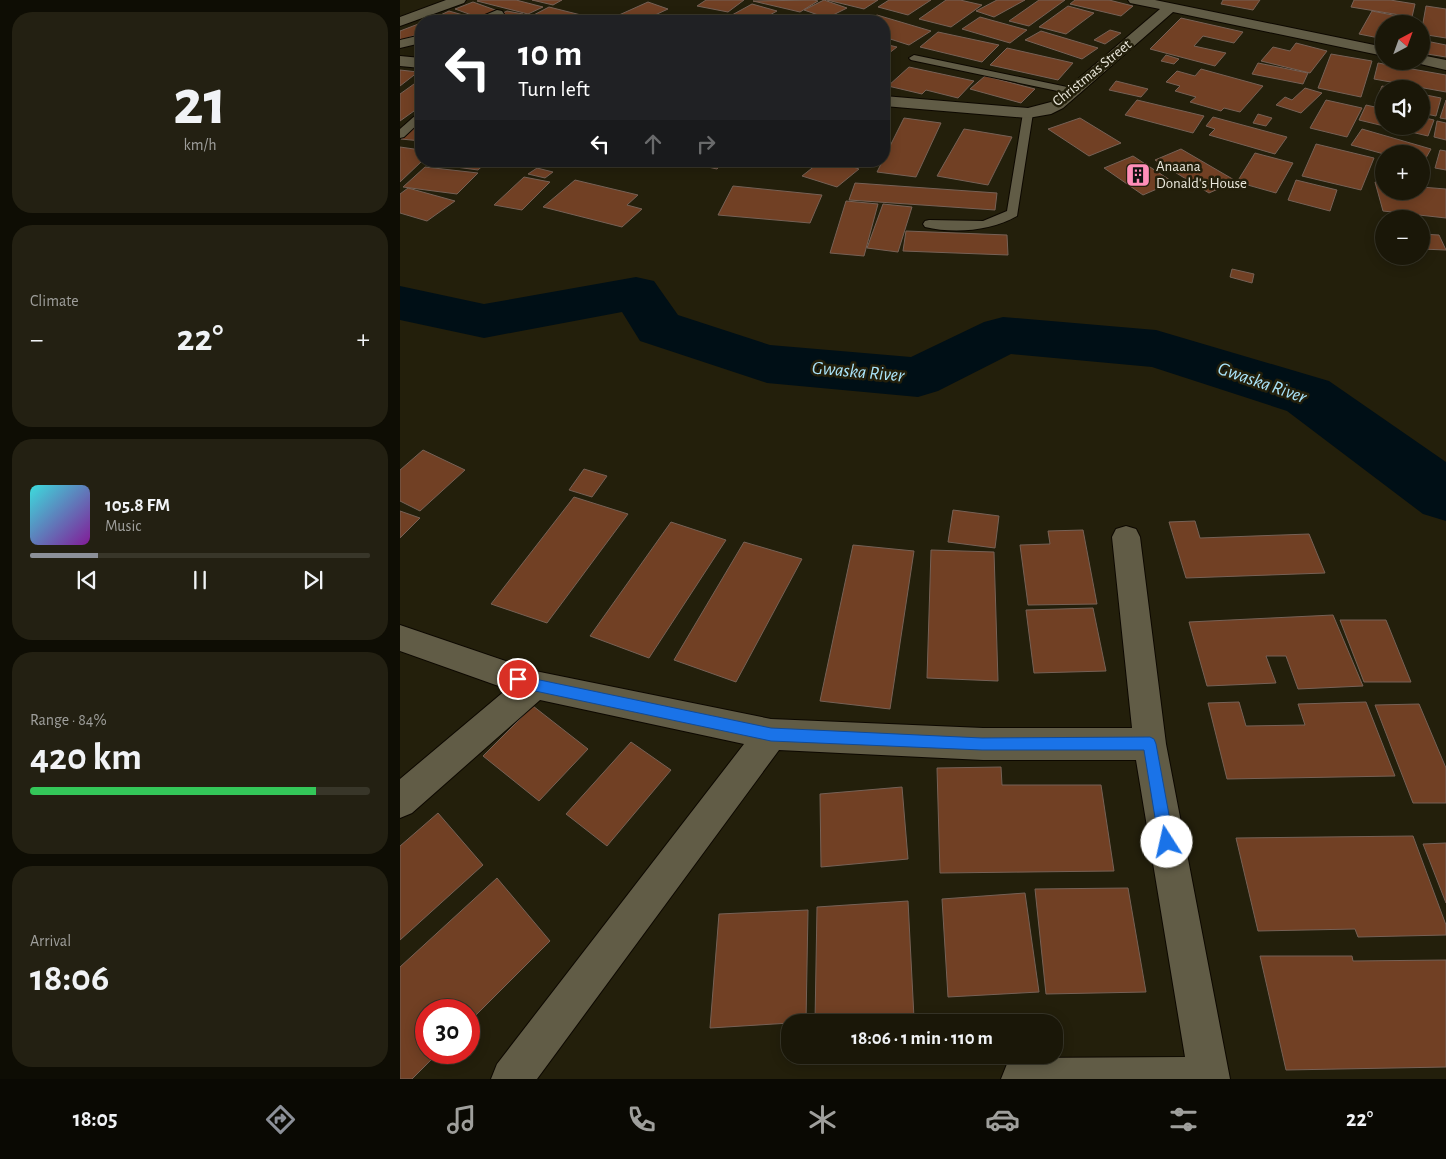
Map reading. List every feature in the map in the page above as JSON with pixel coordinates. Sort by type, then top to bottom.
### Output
[{"type":"street","points":[[419,15],[459,0]]},
{"type":"street","points":[[1135,0],[1375,50]]},
{"type":"street","name":"Christmas Street","points":[[890,102],[1028,113],[1045,110],[1057,104],[1072,92],[1170,8]]},
{"type":"street","points":[[400,22],[415,16]]},
{"type":"street","points":[[400,44],[415,40]]},
{"type":"street","points":[[400,61],[415,63]]},
{"type":"street","points":[[1430,62],[1446,65]]},
{"type":"street","points":[[1022,1079],[1208,1078],[1150,744],[1126,537]]},
{"type":"street","points":[[400,638],[535,685],[771,734],[982,744],[1150,744]]},
{"type":"street","points":[[400,801],[535,685]]},
{"type":"street","points":[[512,1079],[771,734]]},
{"type":"lane","points":[[914,58],[1072,92]]},
{"type":"lane","points":[[929,224],[981,226],[1001,222],[1013,213],[1028,113]]},
{"type":"lane","points":[[400,135],[415,121]]},
{"type":"building","points":[[516,0],[543,7],[528,14],[477,1]]},
{"type":"building","points":[[532,0],[562,0],[553,5]]},
{"type":"building","points":[[706,0],[744,0],[728,12],[697,6]]},
{"type":"building","points":[[824,0],[847,8],[833,15],[818,15],[804,10]]},
{"type":"building","points":[[827,0],[878,0],[864,9]]},
{"type":"building","points":[[889,0],[931,0],[908,15],[878,7]]},
{"type":"building","points":[[946,0],[960,0],[982,5],[951,27],[919,19]]},
{"type":"building","points":[[997,0],[1025,0],[994,17],[976,11]]},
{"type":"building","points":[[1039,0],[1065,0],[1029,26],[1009,21]]},
{"type":"building","points":[[1075,0],[1109,0],[1133,6],[1121,16],[1070,4]]},
{"type":"building","points":[[1223,0],[1260,0],[1253,10],[1221,4]]},
{"type":"building","points":[[1354,0],[1390,0],[1415,4],[1412,15],[1400,15],[1351,7]]},
{"type":"building","points":[[753,1],[818,1],[800,12]]},
{"type":"building","points":[[473,2],[498,11],[488,15],[472,15],[455,9]]},
{"type":"building","points":[[648,2],[668,9],[655,15],[619,15]]},
{"type":"building","points":[[752,4],[777,11],[770,15],[732,15]]},
{"type":"building","points":[[1068,6],[1094,13],[1066,34],[1039,27]]},
{"type":"building","points":[[1426,6],[1446,9],[1446,38],[1430,35],[1430,15],[1424,15]]},
{"type":"building","points":[[549,7],[581,15],[534,15]]},
{"type":"building","points":[[449,11],[463,15],[440,15]]},
{"type":"building","points":[[507,11],[523,14],[521,15],[499,15]]},
{"type":"building","points":[[1372,11],[1392,15],[1375,15],[1375,37],[1359,34]]},
{"type":"building","points":[[980,17],[1027,30],[1010,43],[962,29]]},
{"type":"building","points":[[1181,18],[1243,32],[1234,43],[1203,36],[1194,46],[1226,53],[1215,66],[1150,49]]},
{"type":"building","points":[[890,19],[931,31],[909,45],[890,39]]},
{"type":"building","points":[[415,25],[415,35],[402,40],[400,39],[400,31]]},
{"type":"building","points":[[1110,30],[1121,33],[1105,44],[1094,40]]},
{"type":"building","points":[[1041,31],[1098,48],[1082,59],[1025,40]]},
{"type":"building","points":[[938,32],[999,45],[982,62],[920,47]]},
{"type":"building","points":[[1430,42],[1446,45],[1446,57],[1430,54]]},
{"type":"building","points":[[1296,43],[1327,51],[1310,73],[1261,61],[1273,47],[1290,51]]},
{"type":"building","points":[[890,45],[897,47],[890,52]]},
{"type":"building","points":[[1007,48],[1073,63],[1058,80],[990,65]]},
{"type":"building","points":[[1331,54],[1372,61],[1361,97],[1318,88]]},
{"type":"building","points":[[1166,55],[1179,59],[1174,64],[1161,61]]},
{"type":"building","points":[[1258,63],[1308,73],[1303,84],[1252,74]]},
{"type":"building","points":[[909,67],[974,81],[958,98],[926,90],[922,94],[890,86],[890,84]]},
{"type":"building","points":[[1201,69],[1263,86],[1240,112],[1224,108],[1221,111],[1190,102],[1196,97],[1175,91],[1180,86],[1166,82],[1177,71],[1195,76]]},
{"type":"building","points":[[400,70],[415,72],[415,74],[400,86]]},
{"type":"building","points":[[1376,70],[1418,70],[1446,75],[1446,92],[1430,89],[1430,80],[1374,79]]},
{"type":"building","points":[[985,76],[1035,89],[1021,103],[970,89]]},
{"type":"building","points":[[1116,81],[1148,89],[1141,97],[1109,90]]},
{"type":"building","points":[[415,83],[415,110],[400,121],[400,94]]},
{"type":"building","points":[[1305,88],[1322,93],[1301,113],[1276,105],[1285,97],[1292,100]]},
{"type":"building","points":[[1430,96],[1441,98],[1436,116],[1430,115]]},
{"type":"building","points":[[1137,100],[1204,116],[1193,133],[1125,115]]},
{"type":"building","points":[[1326,100],[1362,108],[1347,137],[1310,128]]},
{"type":"building","points":[[1446,100],[1446,119],[1440,118]]},
{"type":"building","points":[[1366,105],[1375,107],[1375,124],[1359,120]]},
{"type":"building","points":[[1258,114],[1272,118],[1266,126],[1253,123]]},
{"type":"building","points":[[1213,117],[1287,137],[1275,154],[1209,135],[1215,129],[1206,126]]},
{"type":"building","points":[[904,118],[941,123],[916,177],[877,172],[880,167],[890,167],[890,146]]},
{"type":"building","points":[[1080,118],[1121,143],[1089,156],[1048,129]]},
{"type":"building","points":[[1430,119],[1434,120],[1430,131]]},
{"type":"building","points":[[1437,121],[1446,123],[1446,140],[1434,137]]},
{"type":"building","points":[[415,128],[415,140],[401,139]]},
{"type":"building","points":[[964,129],[1012,137],[988,185],[937,176]]},
{"type":"building","points":[[1362,129],[1375,133],[1375,135],[1383,135],[1417,145],[1375,145],[1375,152],[1351,145]]},
{"type":"building","points":[[1316,144],[1374,158],[1361,190],[1302,176]]},
{"type":"building","points":[[400,147],[415,149],[416,167],[400,182]]},
{"type":"building","points":[[1181,149],[1236,181],[1209,193],[1155,160]]},
{"type":"building","points":[[1440,150],[1446,151],[1446,170],[1435,168]]},
{"type":"building","points":[[1255,153],[1293,163],[1276,193],[1237,182]]},
{"type":"building","name":"Anaana Donald's House","points":[[1133,156],[1173,182],[1143,195],[1104,168]]},
{"type":"building","points":[[425,167],[478,173],[457,194],[403,187]]},
{"type":"building","points":[[456,167],[481,167],[478,170]]},
{"type":"building","points":[[813,167],[853,167],[859,169],[837,187],[802,176]]},
{"type":"building","points":[[537,168],[553,172],[545,178],[528,174]]},
{"type":"building","points":[[524,177],[550,182],[522,210],[494,205]]},
{"type":"building","points":[[575,180],[638,195],[627,205],[642,209],[622,227],[543,207]]},
{"type":"building","points":[[1296,180],[1337,190],[1330,211],[1288,200]]},
{"type":"building","points":[[855,183],[997,193],[995,210],[849,200]]},
{"type":"building","points":[[733,186],[822,195],[810,223],[718,215]]},
{"type":"building","points":[[408,188],[455,201],[427,221],[400,213],[400,194]]},
{"type":"building","points":[[1430,188],[1446,189],[1446,218],[1430,216],[1430,210],[1383,210],[1380,200],[1430,200]]},
{"type":"building","points":[[846,201],[878,204],[864,256],[830,253]]},
{"type":"building","points":[[883,204],[912,207],[898,252],[867,248]]},
{"type":"building","points":[[906,231],[1007,235],[1008,255],[903,251]]},
{"type":"building","points":[[1430,234],[1439,235],[1446,250],[1430,249]]},
{"type":"building","points":[[1232,269],[1254,274],[1252,283],[1230,277]]},
{"type":"building","points":[[423,450],[465,470],[420,511],[400,501],[400,470]]},
{"type":"building","points":[[584,469],[607,476],[592,497],[569,490]]},
{"type":"building","points":[[574,497],[628,514],[547,623],[491,604]]},
{"type":"building","points":[[953,510],[999,516],[995,548],[948,542]]},
{"type":"building","points":[[400,511],[420,518],[400,538]]},
{"type":"building","points":[[1195,521],[1200,538],[1309,534],[1325,573],[1186,578],[1169,522]]},
{"type":"building","points":[[671,522],[726,540],[649,658],[590,636]]},
{"type":"building","points":[[1083,530],[1097,604],[1028,605],[1020,545],[1050,544],[1048,531]]},
{"type":"building","points":[[744,542],[802,559],[736,682],[674,660]]},
{"type":"building","points":[[853,545],[914,551],[890,709],[820,701]]},
{"type":"building","points":[[931,550],[994,552],[998,681],[927,678]]},
{"type":"building","points":[[1093,608],[1106,671],[1034,673],[1026,610]]},
{"type":"building","points":[[1333,615],[1363,686],[1298,689],[1286,656],[1266,656],[1276,683],[1207,686],[1189,622]]},
{"type":"building","points":[[1340,620],[1386,620],[1411,682],[1364,682]]},
{"type":"building","points":[[1239,702],[1246,726],[1305,725],[1298,704],[1366,702],[1395,776],[1227,779],[1208,703]]},
{"type":"building","points":[[1419,704],[1446,768],[1446,803],[1413,803],[1375,705]]},
{"type":"building","points":[[533,706],[588,749],[539,801],[483,756]]},
{"type":"building","points":[[631,742],[671,770],[607,846],[566,814]]},
{"type":"building","points":[[1001,767],[1002,785],[1101,785],[1114,871],[940,873],[937,768]]},
{"type":"building","points":[[902,787],[908,859],[821,867],[820,794]]},
{"type":"building","points":[[438,813],[483,865],[400,940],[400,846]]},
{"type":"building","points":[[1413,836],[1446,925],[1446,935],[1358,937],[1355,929],[1258,931],[1236,838]]},
{"type":"building","points":[[1446,843],[1446,903],[1423,844]]},
{"type":"building","points":[[497,878],[550,941],[480,1011],[480,999],[415,999],[415,1064],[427,1064],[412,1079],[400,1079],[400,967]]},
{"type":"building","points":[[1128,888],[1146,992],[1046,994],[1035,889]]},
{"type":"building","points":[[1025,893],[1039,992],[948,997],[942,899]]},
{"type":"building","points":[[908,901],[914,1014],[815,1014],[817,907]]},
{"type":"building","points":[[808,910],[806,1014],[781,1014],[781,1024],[710,1028],[719,914]]},
{"type":"building","points":[[1260,956],[1352,956],[1353,961],[1446,960],[1446,1067],[1286,1070]]},
{"type":"waterway","name":"Gwaska River","points":[[400,303],[484,321],[636,293],[659,328],[767,364],[918,377],[1003,335],[1156,349],[1308,396],[1446,496]]},
{"type":"place","name":"Anaana Donald's House","points":[[1138,175]]},
{"type":"route","points":[[518,679],[535,685],[771,734],[982,744],[1150,744],[1167,842]]}]
